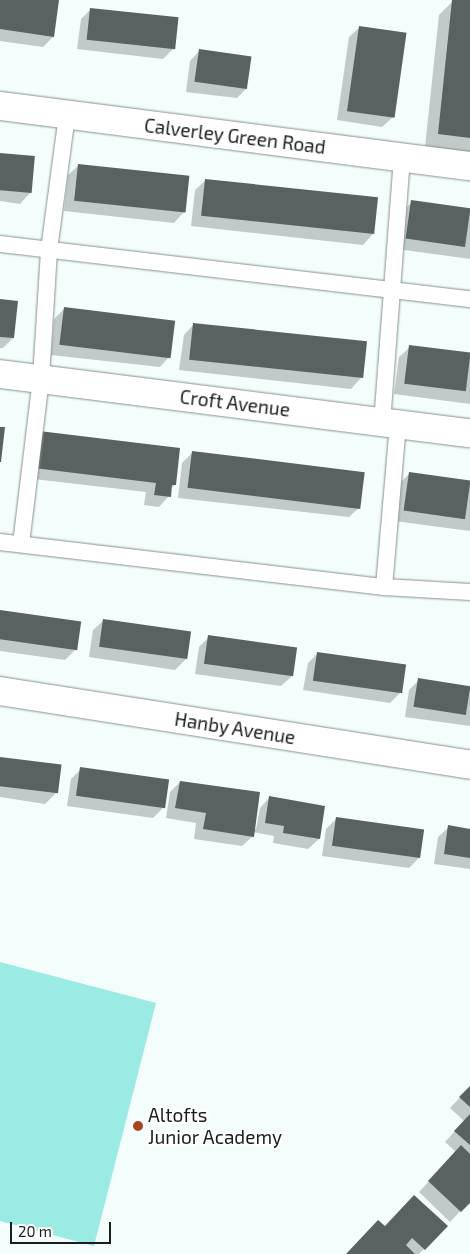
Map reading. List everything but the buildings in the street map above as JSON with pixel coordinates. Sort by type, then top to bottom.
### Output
[{"type":"street","name":"Calverley Green Road","points":[[0,106],[470,166]]},
{"type":"street","name":"Croft Avenue","points":[[0,374],[470,433]]},
{"type":"street","name":"Hanby Avenue","points":[[0,691],[470,765]]},
{"type":"lane","points":[[21,544],[41,378],[49,250],[67,115]]},
{"type":"lane","points":[[384,586],[393,290],[402,158]]},
{"type":"lane","points":[[0,244],[470,299]]},
{"type":"lane","points":[[0,542],[384,586],[470,592]]},
{"type":"shaded area","points":[[0,962],[156,1003],[94,1246],[0,1221]]},
{"type":"place","name":"Altofts Junior Academy","points":[[138,1126]]}]
